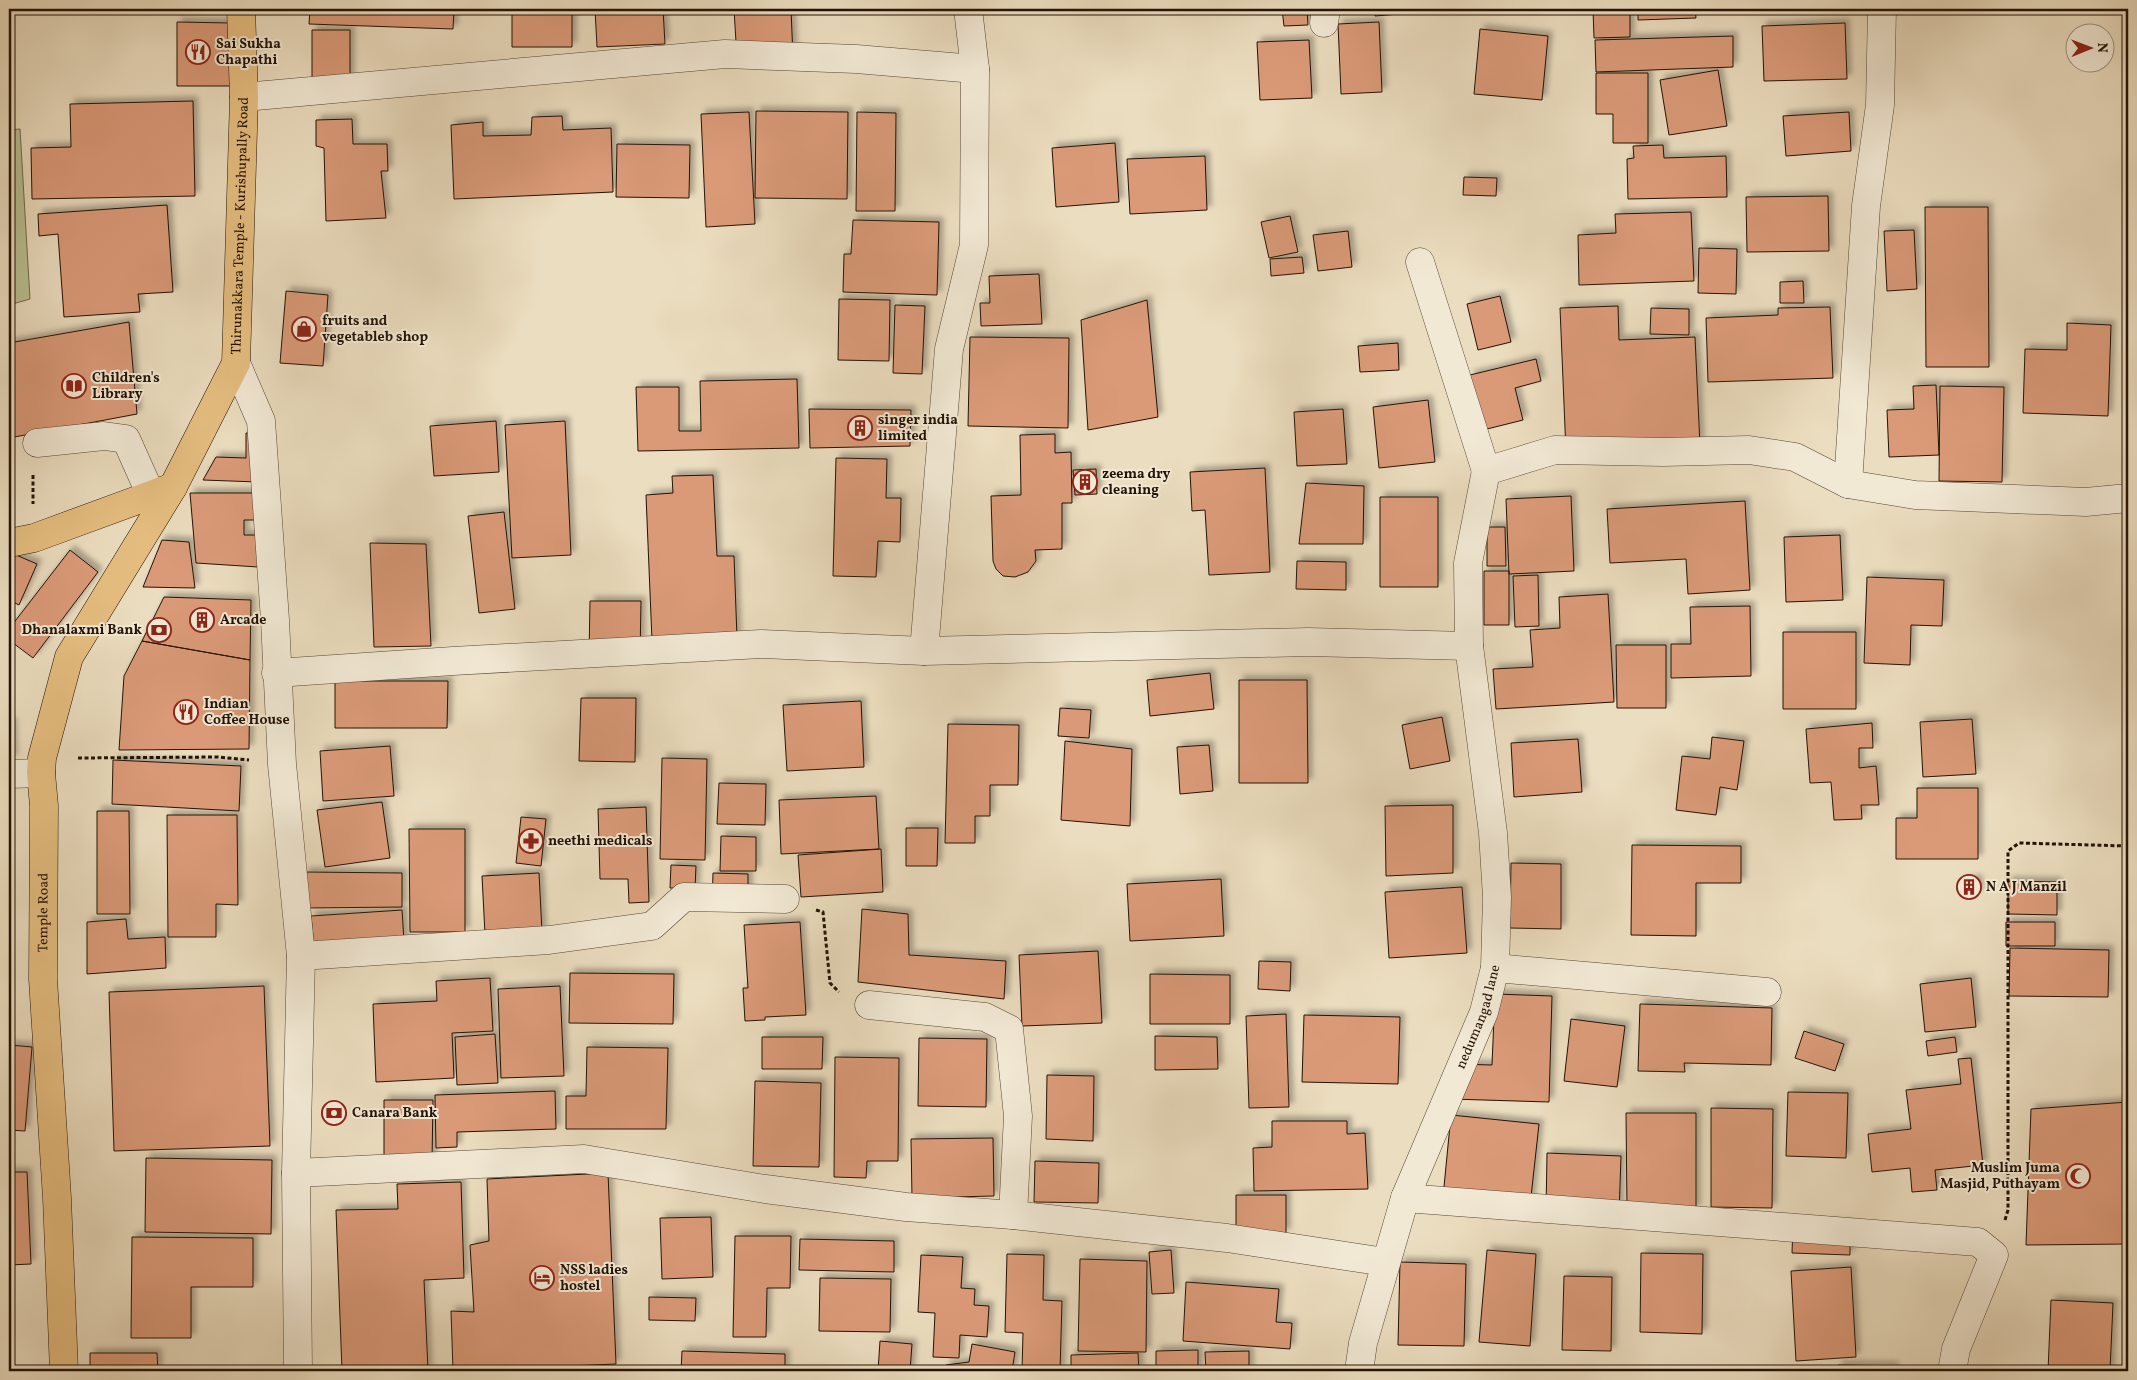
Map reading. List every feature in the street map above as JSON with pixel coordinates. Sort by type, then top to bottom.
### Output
[{"type":"main road","name":"Thirunakkara Temple - Kurishupally Road","points":[[162,491],[236,363],[244,97],[241,9]]},
{"type":"main road","points":[[9,543],[22,542],[162,491]]},
{"type":"main road","name":"Temple Road","points":[[64,1371],[57,1198],[43,979],[44,806],[41,766],[69,657],[162,491]]},
{"type":"street","points":[[924,650],[949,349],[974,246],[975,69],[968,9]]},
{"type":"street","points":[[1848,484],[1866,206],[1880,106],[1882,9]]},
{"type":"street","points":[[244,97],[725,54],[856,59],[975,69]]},
{"type":"street","points":[[1420,262],[1486,471],[1555,450],[1663,452],[1749,450],[1794,457],[1848,484],[1915,495],[2086,502],[2128,498]]},
{"type":"street","points":[[236,363],[261,421],[275,620],[276,673],[282,764],[301,956],[296,1173],[298,1371]]},
{"type":"street","points":[[37,443],[104,436],[126,439],[162,491]]},
{"type":"street","name":"nedumangad lane","points":[[1359,1371],[1363,1343],[1405,1198],[1484,1012],[1495,968],[1497,897],[1493,833],[1469,646],[1468,563],[1486,471]]},
{"type":"street","points":[[276,673],[761,644],[924,650],[1308,642],[1469,646]]},
{"type":"street","points":[[9,774],[41,766]]},
{"type":"street","points":[[301,956],[549,940],[652,926],[684,898],[785,900]]},
{"type":"street","points":[[1495,968],[1767,992]]},
{"type":"street","points":[[869,1005],[985,1017],[1009,1029],[1018,1116],[1013,1215]]},
{"type":"street","points":[[296,1173],[584,1159],[774,1190],[906,1206],[1013,1215],[1227,1238],[1385,1262]]},
{"type":"street","points":[[1405,1198],[1978,1242],[1994,1255],[1956,1349],[1952,1371]]},
{"type":"path","points":[[41,766],[218,757],[282,764]]},
{"type":"path","points":[[1994,1255],[2008,1210],[2008,851],[2019,843],[2128,846]]},
{"type":"path","points":[[785,900],[823,912],[830,983],[845,998],[869,1005]]},
{"type":"green space","points":[[20,129],[30,299],[9,305],[9,130]]},
{"type":"building","points":[[310,9],[454,9],[453,29],[309,24]]},
{"type":"building","points":[[512,9],[572,9],[572,47],[512,47]]},
{"type":"building","points":[[595,9],[663,9],[665,44],[597,47]]},
{"type":"building","points":[[734,9],[791,9],[793,57],[737,59]]},
{"type":"building","points":[[1282,9],[1307,9],[1308,25],[1284,26]]},
{"type":"building","points":[[1375,9],[1411,9],[1411,13],[1375,16]]},
{"type":"building","points":[[1593,9],[1630,9],[1630,37],[1594,38]]},
{"type":"building","points":[[1638,9],[1695,9],[1696,18],[1638,20]]},
{"type":"building","points":[[1749,9],[1871,9],[1871,14],[1749,12]]},
{"type":"building","points":[[1909,9],[1963,9],[1963,14],[1909,13]]},
{"type":"building","points":[[177,22],[230,23],[230,86],[177,86]]},
{"type":"building","points":[[1379,22],[1382,92],[1341,94],[1338,24]]},
{"type":"building","points":[[1845,23],[1847,79],[1764,81],[1762,26]]},
{"type":"building","points":[[1480,29],[1548,36],[1542,100],[1474,94]]},
{"type":"building","points":[[312,30],[350,30],[350,82],[312,81]]},
{"type":"building","points":[[1733,36],[1733,67],[1596,72],[1595,40]]},
{"type":"building","points":[[1309,40],[1312,98],[1260,100],[1257,42]]},
{"type":"building","points":[[1718,70],[1727,126],[1669,135],[1660,80]]},
{"type":"building","points":[[1596,73],[1648,73],[1648,143],[1613,143],[1613,114],[1596,114]]},
{"type":"building","points":[[193,101],[195,196],[32,199],[31,148],[71,147],[70,104]]},
{"type":"building","points":[[756,111],[848,112],[847,199],[755,198]]},
{"type":"building","points":[[749,112],[755,224],[706,227],[701,114]]},
{"type":"building","points":[[857,112],[896,113],[895,211],[856,211]]},
{"type":"building","points":[[1849,112],[1851,151],[1786,156],[1783,116]]},
{"type":"building","points":[[562,116],[563,130],[611,128],[613,192],[454,199],[451,125],[483,122],[483,136],[531,135],[532,117]]},
{"type":"building","points":[[352,119],[353,144],[387,144],[388,171],[381,171],[386,218],[326,221],[324,148],[316,146],[316,120]]},
{"type":"building","points":[[1115,143],[1119,202],[1056,207],[1052,148]]},
{"type":"building","points":[[617,144],[690,145],[689,198],[616,197]]},
{"type":"building","points":[[1663,145],[1664,158],[1726,156],[1727,197],[1628,199],[1627,159],[1634,158],[1633,146]]},
{"type":"building","points":[[1205,156],[1207,210],[1130,214],[1127,159]]},
{"type":"building","points":[[1464,177],[1497,178],[1496,196],[1463,195]]},
{"type":"building","points":[[1828,196],[1829,251],[1747,252],[1746,197]]},
{"type":"building","points":[[167,205],[173,292],[138,294],[140,312],[64,317],[58,234],[39,236],[38,214]]},
{"type":"building","points":[[1925,207],[1988,207],[1989,367],[1926,367]]},
{"type":"building","points":[[1691,212],[1694,281],[1579,285],[1578,235],[1616,233],[1615,214]]},
{"type":"building","points":[[1290,216],[1298,252],[1269,258],[1261,222]]},
{"type":"building","points":[[853,220],[939,222],[937,295],[843,292],[844,254],[851,254]]},
{"type":"building","points":[[1914,230],[1917,289],[1887,291],[1884,231]]},
{"type":"building","points":[[1348,231],[1352,267],[1318,271],[1313,235]]},
{"type":"building","points":[[1699,248],[1737,249],[1736,294],[1698,293]]},
{"type":"building","points":[[1302,257],[1304,273],[1271,276],[1270,259]]},
{"type":"building","points":[[1039,274],[1042,324],[981,326],[980,303],[990,303],[989,276]]},
{"type":"building","points":[[1803,281],[1804,303],[1780,303],[1780,282]]},
{"type":"building","name":"fruits and vegetableb shop","points":[[286,291],[328,295],[323,366],[280,363]]},
{"type":"building","points":[[1500,296],[1511,342],[1478,350],[1467,304]]},
{"type":"building","points":[[839,299],[890,300],[889,361],[838,360]]},
{"type":"building","points":[[1147,300],[1158,417],[1088,430],[1081,320]]},
{"type":"building","points":[[895,305],[925,306],[922,374],[893,373]]},
{"type":"building","points":[[1618,306],[1619,340],[1695,337],[1700,446],[1566,452],[1560,308]]},
{"type":"building","points":[[1830,307],[1833,378],[1708,382],[1706,318],[1778,315],[1778,308]]},
{"type":"building","points":[[1651,308],[1689,309],[1689,335],[1650,334]]},
{"type":"building","points":[[129,322],[137,414],[9,438],[9,343]]},
{"type":"building","points":[[2067,323],[2111,325],[2108,416],[2023,413],[2025,349],[2067,350]]},
{"type":"building","points":[[970,337],[1069,338],[1068,428],[968,426]]},
{"type":"building","points":[[1398,343],[1399,370],[1360,372],[1358,346]]},
{"type":"building","points":[[1536,359],[1541,381],[1515,388],[1523,420],[1483,430],[1470,375]]},
{"type":"building","points":[[797,379],[799,448],[638,451],[636,387],[679,387],[679,431],[701,431],[700,381]]},
{"type":"building","points":[[1936,385],[1939,455],[1889,457],[1887,410],[1914,409],[1913,386]]},
{"type":"building","points":[[1940,386],[2004,387],[2002,482],[1939,481]]},
{"type":"building","points":[[1428,400],[1435,462],[1379,468],[1373,407]]},
{"type":"building","name":"singer india limited","points":[[809,409],[911,410],[910,446],[810,448]]},
{"type":"building","points":[[1343,409],[1347,464],[1297,466],[1294,412]]},
{"type":"building","points":[[496,421],[499,472],[434,476],[430,426]]},
{"type":"building","points":[[565,421],[571,555],[512,558],[505,425]]},
{"type":"building","points":[[246,433],[260,434],[258,482],[203,480],[216,457],[246,458]]},
{"type":"building","points":[[1055,434],[1055,453],[1071,452],[1072,503],[1062,503],[1062,549],[1035,550],[1036,561],[1028,572],[1015,577],[1003,576],[996,569],[993,561],[991,496],[1021,495],[1020,435]]},
{"type":"building","points":[[836,458],[887,459],[886,498],[901,498],[900,542],[878,541],[876,577],[833,576]]},
{"type":"building","points":[[1265,468],[1270,572],[1209,575],[1205,510],[1192,511],[1190,472]]},
{"type":"building","name":"zeema dry cleaning","points":[[1096,469],[1097,494],[1075,495],[1073,470]]},
{"type":"building","points":[[713,475],[717,556],[734,556],[737,638],[652,641],[646,495],[673,493],[672,476]]},
{"type":"building","points":[[1306,483],[1364,486],[1363,544],[1299,544]]},
{"type":"building","points":[[190,493],[257,493],[257,520],[244,520],[244,535],[259,535],[258,567],[196,563]]},
{"type":"building","points":[[1571,496],[1574,571],[1509,574],[1506,499]]},
{"type":"building","points":[[1380,497],[1438,497],[1438,587],[1380,587]]},
{"type":"building","points":[[1745,501],[1750,590],[1688,594],[1686,559],[1610,563],[1607,509]]},
{"type":"building","points":[[504,512],[515,609],[479,613],[468,516]]},
{"type":"building","points":[[1487,527],[1505,527],[1506,566],[1487,566]]},
{"type":"building","points":[[1840,535],[1843,600],[1786,602],[1784,537]]},
{"type":"building","points":[[162,540],[189,542],[195,588],[143,587]]},
{"type":"building","points":[[370,543],[426,544],[431,646],[374,647]]},
{"type":"building","points":[[70,550],[98,572],[33,658],[9,640],[9,629]]},
{"type":"building","points":[[9,552],[37,564],[19,605],[9,600]]},
{"type":"building","points":[[1297,561],[1346,562],[1346,590],[1296,589]]},
{"type":"building","points":[[1484,571],[1509,571],[1509,625],[1484,625]]},
{"type":"building","points":[[1538,575],[1539,626],[1515,627],[1513,576]]},
{"type":"building","points":[[1867,577],[1944,580],[1942,626],[1911,625],[1910,665],[1864,663]]},
{"type":"building","points":[[1608,594],[1614,702],[1496,709],[1493,669],[1533,667],[1530,630],[1560,628],[1559,597]]},
{"type":"building","name":"Arcade","points":[[164,597],[251,600],[250,660],[142,641]]},
{"type":"building","points":[[590,601],[641,601],[640,657],[589,656]]},
{"type":"building","points":[[1750,606],[1751,676],[1671,678],[1671,644],[1691,644],[1690,607]]},
{"type":"building","points":[[1783,632],[1856,632],[1856,709],[1783,709]]},
{"type":"building","name":"Indian Coffee House","points":[[142,641],[250,660],[249,749],[119,750],[124,676]]},
{"type":"building","points":[[1616,645],[1666,645],[1666,708],[1617,708]]},
{"type":"building","points":[[1210,673],[1214,709],[1150,716],[1147,680]]},
{"type":"building","points":[[1239,680],[1307,680],[1308,783],[1239,783]]},
{"type":"building","points":[[335,681],[448,681],[447,728],[335,728]]},
{"type":"building","points":[[581,698],[636,698],[635,762],[579,761]]},
{"type":"building","points":[[861,701],[864,767],[787,771],[783,705]]},
{"type":"building","points":[[1060,708],[1091,710],[1089,738],[1058,736]]},
{"type":"building","points":[[1442,717],[1450,761],[1410,769],[1402,725]]},
{"type":"building","points":[[1972,719],[1976,774],[1923,777],[1920,722]]},
{"type":"building","points":[[9,722],[12,722],[13,759],[9,759]]},
{"type":"building","points":[[1872,723],[1873,748],[1859,748],[1859,768],[1876,766],[1879,805],[1861,805],[1862,819],[1834,820],[1831,782],[1810,783],[1806,729]]},
{"type":"building","points":[[948,724],[1019,725],[1018,785],[990,785],[990,816],[975,816],[975,843],[945,843]]},
{"type":"building","points":[[1712,737],[1744,741],[1737,790],[1720,787],[1716,815],[1676,810],[1682,756],[1710,759]]},
{"type":"building","points":[[1578,739],[1582,792],[1514,797],[1511,743]]},
{"type":"building","points":[[1065,741],[1132,749],[1130,826],[1061,820]]},
{"type":"building","points":[[1209,745],[1213,791],[1180,794],[1177,747]]},
{"type":"building","points":[[390,746],[394,796],[323,801],[320,751]]},
{"type":"building","points":[[662,758],[707,759],[705,860],[660,859]]},
{"type":"building","points":[[113,760],[241,766],[239,811],[112,804]]},
{"type":"building","points":[[719,783],[766,784],[765,825],[717,824]]},
{"type":"building","points":[[1917,788],[1978,788],[1978,859],[1896,859],[1896,818],[1917,818]]},
{"type":"building","points":[[876,796],[879,849],[781,854],[779,800]]},
{"type":"building","points":[[382,802],[390,858],[325,867],[317,810]]},
{"type":"building","points":[[1453,805],[1453,873],[1386,876],[1385,806]]},
{"type":"building","points":[[646,807],[649,902],[629,903],[628,879],[600,879],[598,809]]},
{"type":"building","points":[[97,811],[129,811],[130,914],[97,914]]},
{"type":"building","points":[[167,815],[237,815],[238,905],[216,904],[216,937],[168,937]]},
{"type":"building","name":"neethi medicals","points":[[521,817],[546,819],[541,866],[516,863]]},
{"type":"building","points":[[906,828],[938,828],[937,866],[906,866]]},
{"type":"building","points":[[409,829],[465,829],[465,932],[410,932]]},
{"type":"building","points":[[721,836],[756,837],[756,871],[720,871]]},
{"type":"building","points":[[1632,845],[1741,846],[1741,883],[1696,883],[1696,936],[1631,935]]},
{"type":"building","points":[[881,849],[883,892],[801,897],[798,855]]},
{"type":"building","points":[[1511,863],[1561,864],[1561,929],[1510,928]]},
{"type":"building","points":[[671,865],[696,866],[695,888],[670,888]]},
{"type":"building","points":[[304,872],[402,873],[402,907],[304,908]]},
{"type":"building","points":[[539,873],[542,932],[485,934],[482,876]]},
{"type":"building","points":[[713,873],[748,874],[748,909],[712,908]]},
{"type":"building","points":[[1221,879],[1224,936],[1130,941],[1127,884]]},
{"type":"building","name":"N A J Manzil","points":[[1977,879],[1979,892],[1962,896],[1960,883]]},
{"type":"building","points":[[2008,881],[2057,882],[2057,915],[2008,914]]},
{"type":"building","points":[[1462,887],[1467,953],[1389,958],[1385,892]]},
{"type":"building","points":[[862,909],[908,914],[909,955],[1006,961],[1004,999],[858,982]]},
{"type":"building","points":[[402,910],[404,941],[314,947],[311,916]]},
{"type":"building","points":[[126,919],[128,939],[165,937],[166,968],[87,974],[87,922]]},
{"type":"building","points":[[800,922],[806,1015],[765,1017],[765,1020],[745,1021],[743,988],[748,988],[744,925]]},
{"type":"building","points":[[2006,922],[2055,922],[2055,946],[2006,946]]},
{"type":"building","points":[[2010,948],[2109,950],[2108,997],[2009,996]]},
{"type":"building","points":[[1098,951],[1102,1023],[1022,1026],[1019,955]]},
{"type":"building","points":[[1259,961],[1291,962],[1290,991],[1258,989]]},
{"type":"building","points":[[570,973],[674,974],[673,1024],[569,1023]]},
{"type":"building","points":[[1150,974],[1230,975],[1230,1024],[1150,1024]]},
{"type":"building","points":[[490,978],[493,1031],[452,1033],[454,1078],[376,1082],[373,1004],[437,1001],[436,981]]},
{"type":"building","points":[[1971,978],[1976,1027],[1925,1032],[1920,984]]},
{"type":"building","points":[[264,986],[270,1146],[114,1151],[109,992]]},
{"type":"building","points":[[560,986],[564,1076],[501,1078],[498,989]]},
{"type":"building","points":[[1495,994],[1552,996],[1549,1102],[1451,1099],[1452,1064],[1492,1065]]},
{"type":"building","points":[[1640,1004],[1772,1008],[1771,1065],[1684,1063],[1685,1072],[1638,1071]]},
{"type":"building","points":[[1286,1014],[1289,1107],[1249,1108],[1246,1016]]},
{"type":"building","points":[[1304,1015],[1400,1017],[1398,1084],[1302,1082]]},
{"type":"building","points":[[1571,1019],[1625,1026],[1617,1087],[1564,1081]]},
{"type":"building","points":[[1804,1031],[1844,1044],[1835,1071],[1795,1058]]},
{"type":"building","points":[[495,1034],[498,1083],[457,1085],[455,1037]]},
{"type":"building","points":[[1155,1036],[1217,1037],[1218,1069],[1155,1070]]},
{"type":"building","points":[[762,1037],[823,1037],[822,1069],[762,1069]]},
{"type":"building","points":[[1955,1037],[1957,1052],[1928,1056],[1926,1041]]},
{"type":"building","points":[[919,1038],[987,1039],[986,1107],[918,1106]]},
{"type":"building","points":[[9,1045],[32,1047],[25,1131],[9,1130]]},
{"type":"building","points":[[587,1047],[668,1048],[666,1129],[566,1129],[566,1096],[586,1096]]},
{"type":"building","points":[[835,1057],[899,1058],[898,1161],[867,1161],[866,1178],[834,1177]]},
{"type":"building","points":[[1971,1058],[1983,1165],[1935,1170],[1937,1190],[1912,1192],[1910,1168],[1872,1172],[1868,1134],[1911,1129],[1906,1090],[1961,1084],[1958,1059]]},
{"type":"building","points":[[1047,1075],[1094,1076],[1093,1141],[1046,1139]]},
{"type":"building","points":[[755,1081],[821,1083],[819,1167],[753,1166]]},
{"type":"building","points":[[555,1091],[556,1129],[457,1132],[457,1147],[436,1148],[435,1095]]},
{"type":"building","points":[[1788,1092],[1848,1093],[1846,1158],[1786,1156]]},
{"type":"building","points":[[384,1100],[433,1100],[432,1161],[384,1161]]},
{"type":"building","name":"Muslim Juma Masjid, Puthayam","points":[[2128,1102],[2128,1244],[2026,1245],[2031,1109]]},
{"type":"building","points":[[1711,1108],[1773,1109],[1772,1208],[1711,1207]]},
{"type":"building","points":[[1626,1113],[1696,1113],[1696,1210],[1627,1210]]},
{"type":"building","points":[[1451,1115],[1539,1124],[1530,1206],[1443,1197]]},
{"type":"building","points":[[1272,1121],[1347,1121],[1347,1134],[1365,1133],[1368,1189],[1254,1191],[1253,1148],[1272,1147]]},
{"type":"building","points":[[993,1138],[994,1196],[912,1198],[911,1139]]},
{"type":"building","points":[[1547,1153],[1621,1156],[1619,1215],[1546,1212]]},
{"type":"building","points":[[146,1158],[272,1160],[271,1234],[145,1232]]},
{"type":"building","points":[[1035,1161],[1099,1163],[1098,1203],[1034,1202]]},
{"type":"building","points":[[9,1172],[27,1172],[31,1264],[9,1265]]},
{"type":"building","name":"NSS ladies hostel","points":[[608,1173],[616,1364],[453,1371],[451,1311],[474,1312],[470,1245],[489,1241],[487,1179]]},
{"type":"building","points":[[461,1182],[464,1278],[424,1280],[428,1371],[342,1371],[336,1210],[398,1209],[397,1184]]},
{"type":"building","points":[[1236,1195],[1286,1195],[1286,1233],[1236,1233]]},
{"type":"building","points":[[711,1217],[713,1277],[662,1279],[660,1218]]},
{"type":"building","points":[[1793,1225],[1850,1225],[1850,1255],[1792,1253]]},
{"type":"building","points":[[735,1236],[791,1236],[790,1288],[767,1288],[766,1337],[733,1337]]},
{"type":"building","points":[[132,1237],[253,1238],[253,1287],[191,1287],[191,1338],[131,1338]]},
{"type":"building","points":[[800,1239],[894,1241],[894,1272],[799,1270]]},
{"type":"building","points":[[1171,1250],[1174,1293],[1152,1294],[1149,1252]]},
{"type":"building","points":[[1487,1250],[1536,1254],[1530,1346],[1479,1342]]},
{"type":"building","points":[[1641,1253],[1703,1254],[1702,1334],[1640,1332]]},
{"type":"building","points":[[1007,1254],[1044,1255],[1043,1300],[1062,1301],[1060,1371],[1022,1371],[1023,1333],[1005,1332]]},
{"type":"building","points":[[921,1255],[963,1257],[961,1288],[975,1289],[974,1305],[989,1306],[987,1337],[960,1335],[959,1358],[933,1357],[935,1313],[918,1312]]},
{"type":"building","points":[[1080,1259],[1147,1261],[1146,1352],[1078,1351]]},
{"type":"building","points":[[1400,1262],[1466,1264],[1464,1346],[1398,1345]]},
{"type":"building","points":[[1851,1267],[1856,1357],[1796,1361],[1791,1271]]},
{"type":"building","points":[[1564,1276],[1612,1277],[1611,1351],[1562,1350]]},
{"type":"building","points":[[820,1278],[891,1279],[890,1332],[819,1331]]},
{"type":"building","points":[[1186,1282],[1279,1289],[1276,1322],[1292,1323],[1290,1349],[1183,1341]]},
{"type":"building","points":[[649,1297],[696,1298],[695,1321],[649,1320]]},
{"type":"building","points":[[2051,1300],[2113,1303],[2110,1371],[2048,1371]]},
{"type":"building","points":[[880,1341],[912,1344],[910,1371],[878,1371]]},
{"type":"building","points":[[972,1344],[1015,1352],[1012,1371],[945,1371],[946,1365],[969,1362]]},
{"type":"building","points":[[1198,1350],[1198,1371],[1156,1371],[1156,1351]]},
{"type":"building","points":[[682,1351],[785,1354],[785,1371],[681,1371]]},
{"type":"building","points":[[1249,1351],[1249,1371],[1206,1371],[1205,1352]]},
{"type":"building","points":[[90,1353],[157,1353],[158,1371],[90,1371]]},
{"type":"building","points":[[1138,1353],[1139,1371],[1071,1371],[1071,1355]]},
{"type":"building","points":[[1838,1365],[1894,1366],[1894,1371],[1838,1371]]},
{"type":"place","name":"Sai Sukha Chapathi","points":[[198,52]]},
{"type":"place","name":"fruits and vegetableb shop","points":[[304,329]]},
{"type":"place","name":"Children's Library","points":[[74,386]]},
{"type":"place","name":"singer india limited","points":[[860,428]]},
{"type":"place","name":"zeema dry cleaning","points":[[1085,482]]},
{"type":"place","name":"Arcade","points":[[202,620]]},
{"type":"place","name":"Dhanalaxmi Bank","points":[[159,630]]},
{"type":"place","name":"Indian Coffee House","points":[[186,712]]},
{"type":"place","name":"neethi medicals","points":[[531,841]]},
{"type":"place","name":"N A J Manzil","points":[[1969,887]]},
{"type":"place","name":"Canara Bank","points":[[334,1113]]},
{"type":"place","name":"Muslim Juma Masjid, Puthayam","points":[[2078,1176]]},
{"type":"place","name":"NSS ladies hostel","points":[[542,1278]]}]
